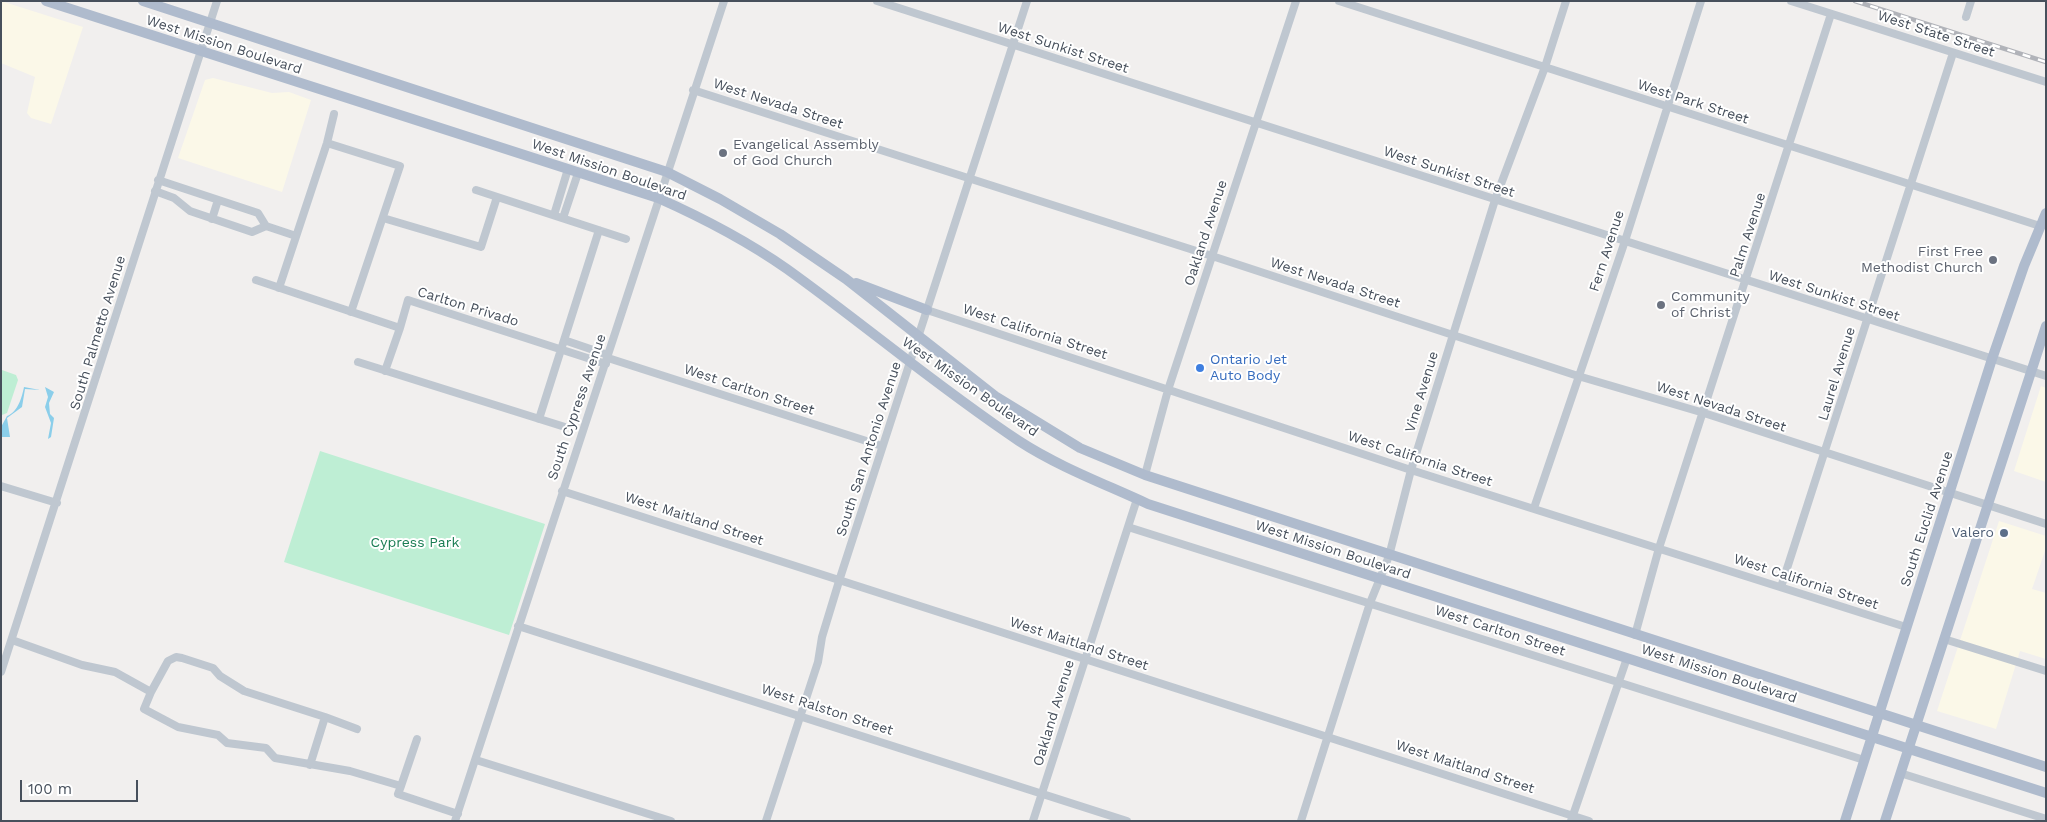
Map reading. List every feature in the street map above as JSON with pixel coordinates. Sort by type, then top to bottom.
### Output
[{"type":"main road","name":"West Mission Boulevard","points":[[46,1],[200,53],[658,198],[733,235],[786,269],[910,364],[1020,442],[1137,499],[1379,580],[2046,793]]},
{"type":"main road","name":"West Mission Boulevard","points":[[143,1],[667,172],[720,199],[780,234],[846,279],[995,396],[1080,448],[1146,475],[1389,556],[2046,767]]},
{"type":"main road","name":"South Euclid Avenue","points":[[1845,821],[1992,359],[2046,213]]},
{"type":"main road","points":[[846,279],[927,310]]},
{"type":"main road","points":[[1885,821],[2046,326]]},
{"type":"street","name":"South Palmetto Avenue","points":[[1,672],[57,503],[158,180],[217,1]]},
{"type":"street","name":"South Cypress Avenue","points":[[457,817],[693,90],[724,1]]},
{"type":"street","name":"West Sunkist Street","points":[[877,1],[1255,124],[2046,376]]},
{"type":"street","name":"South San Antonio Avenue","points":[[766,821],[818,662],[822,637],[882,446],[1027,1]]},
{"type":"street","name":"Oakland Avenue","points":[[1146,475],[1168,390],[1296,1]]},
{"type":"street","name":"West Park Street","points":[[1339,1],[2040,226]]},
{"type":"street","name":"Vine Avenue","points":[[1301,821],[1370,603],[1389,556],[1411,470],[1495,200],[1545,67],[1566,1]]},
{"type":"street","name":"Fern Avenue","points":[[1534,508],[1625,241],[1701,1]]},
{"type":"street","name":"West State Street","points":[[1791,1],[2046,82]]},
{"type":"street","points":[[1966,17],[1971,1]]},
{"type":"street","name":"Palm Avenue","points":[[1635,635],[1659,548],[1831,14]]},
{"type":"street","name":"Laurel Avenue","points":[[1781,587],[1953,53]]},
{"type":"street","name":"West Nevada Street","points":[[693,90],[1212,256],[1578,376],[1704,413],[1825,454],[2046,524]]},
{"type":"street","points":[[279,288],[327,143],[328,129],[334,114]]},
{"type":"street","points":[[327,143],[400,166],[352,312]]},
{"type":"street","points":[[554,215],[573,171]]},
{"type":"street","points":[[563,218],[573,171]]},
{"type":"street","points":[[158,180],[258,213],[266,226],[296,236]]},
{"type":"street","points":[[476,190],[626,239]]},
{"type":"street","points":[[155,191],[174,198],[190,212],[252,232],[266,226]]},
{"type":"street","points":[[383,218],[481,247],[497,197]]},
{"type":"street","points":[[212,219],[218,200]]},
{"type":"street","points":[[539,419],[600,230]]},
{"type":"street","points":[[256,280],[400,328],[385,371]]},
{"type":"street","name":"Carlton Privado","points":[[400,328],[408,300],[561,350],[607,359]]},
{"type":"street","name":"West California Street","points":[[927,310],[1411,470],[1906,627]]},
{"type":"street","points":[[564,340],[607,359]]},
{"type":"street","name":"West Carlton Street","points":[[607,359],[882,446]]},
{"type":"street","points":[[358,362],[565,427]]},
{"type":"street","points":[[1,486],[57,503]]},
{"type":"street","name":"West Maitland Street","points":[[562,491],[840,578],[1084,659],[1328,735],[1572,818],[1589,821]]},
{"type":"street","name":"Oakland Avenue","points":[[1033,821],[1137,499]]},
{"type":"street","name":"West Carlton Street","points":[[1128,527],[1864,760]]},
{"type":"street","name":"West Ralston Street","points":[[518,626],[801,715],[1126,821]]},
{"type":"street","points":[[1944,639],[2046,672]]},
{"type":"street","points":[[12,640],[82,665],[115,672],[151,692]]},
{"type":"street","points":[[357,729],[244,691],[209,666],[178,657],[168,661],[144,708],[178,727],[218,735],[227,743],[262,747],[275,758],[375,777],[401,786]]},
{"type":"street","points":[[1572,818],[1627,658]]},
{"type":"street","points":[[310,765],[325,717]]},
{"type":"street","points":[[417,739],[398,794],[457,817]]},
{"type":"street","points":[[476,760],[671,821]]},
{"type":"street","points":[[1900,774],[2046,820]]},
{"type":"shaded area","points":[[1,1],[83,27],[51,124],[31,118],[27,113],[35,77],[1,63]]},
{"type":"shaded area","points":[[213,78],[272,93],[289,92],[311,100],[282,192],[178,158],[205,80]]},
{"type":"shaded area","points":[[2041,386],[2046,388],[2046,482],[2014,471]]},
{"type":"shaded area","points":[[1999,521],[2046,536],[2046,548],[2032,589],[2046,593],[2046,659],[2020,651],[1996,729],[1937,711]]},
{"type":"green space","points":[[2,370],[16,375],[18,380],[7,413],[2,415]]},
{"type":"green space","name":"Cypress Park","points":[[320,451],[545,524],[509,635],[284,562]]},
{"type":"water","points":[[24,387],[40,390],[25,389],[22,407],[7,418],[10,437],[1,437],[1,427],[7,416],[17,408]]},
{"type":"water","points":[[45,387],[54,392],[49,403],[50,414],[54,418],[51,437],[48,439],[51,423],[45,407],[48,397]]},
{"type":"railway","points":[[1855,1],[2046,62]]},
{"type":"place","name":"Evangelical Assembly of God Church","points":[[723,153]]},
{"type":"place","name":"First Free Methodist Church","points":[[1993,260]]},
{"type":"place","name":"Community of Christ","points":[[1661,305]]},
{"type":"place","name":"Ontario Jet Auto Body","points":[[1200,368]]},
{"type":"place","name":"Valero","points":[[2004,533]]}]
